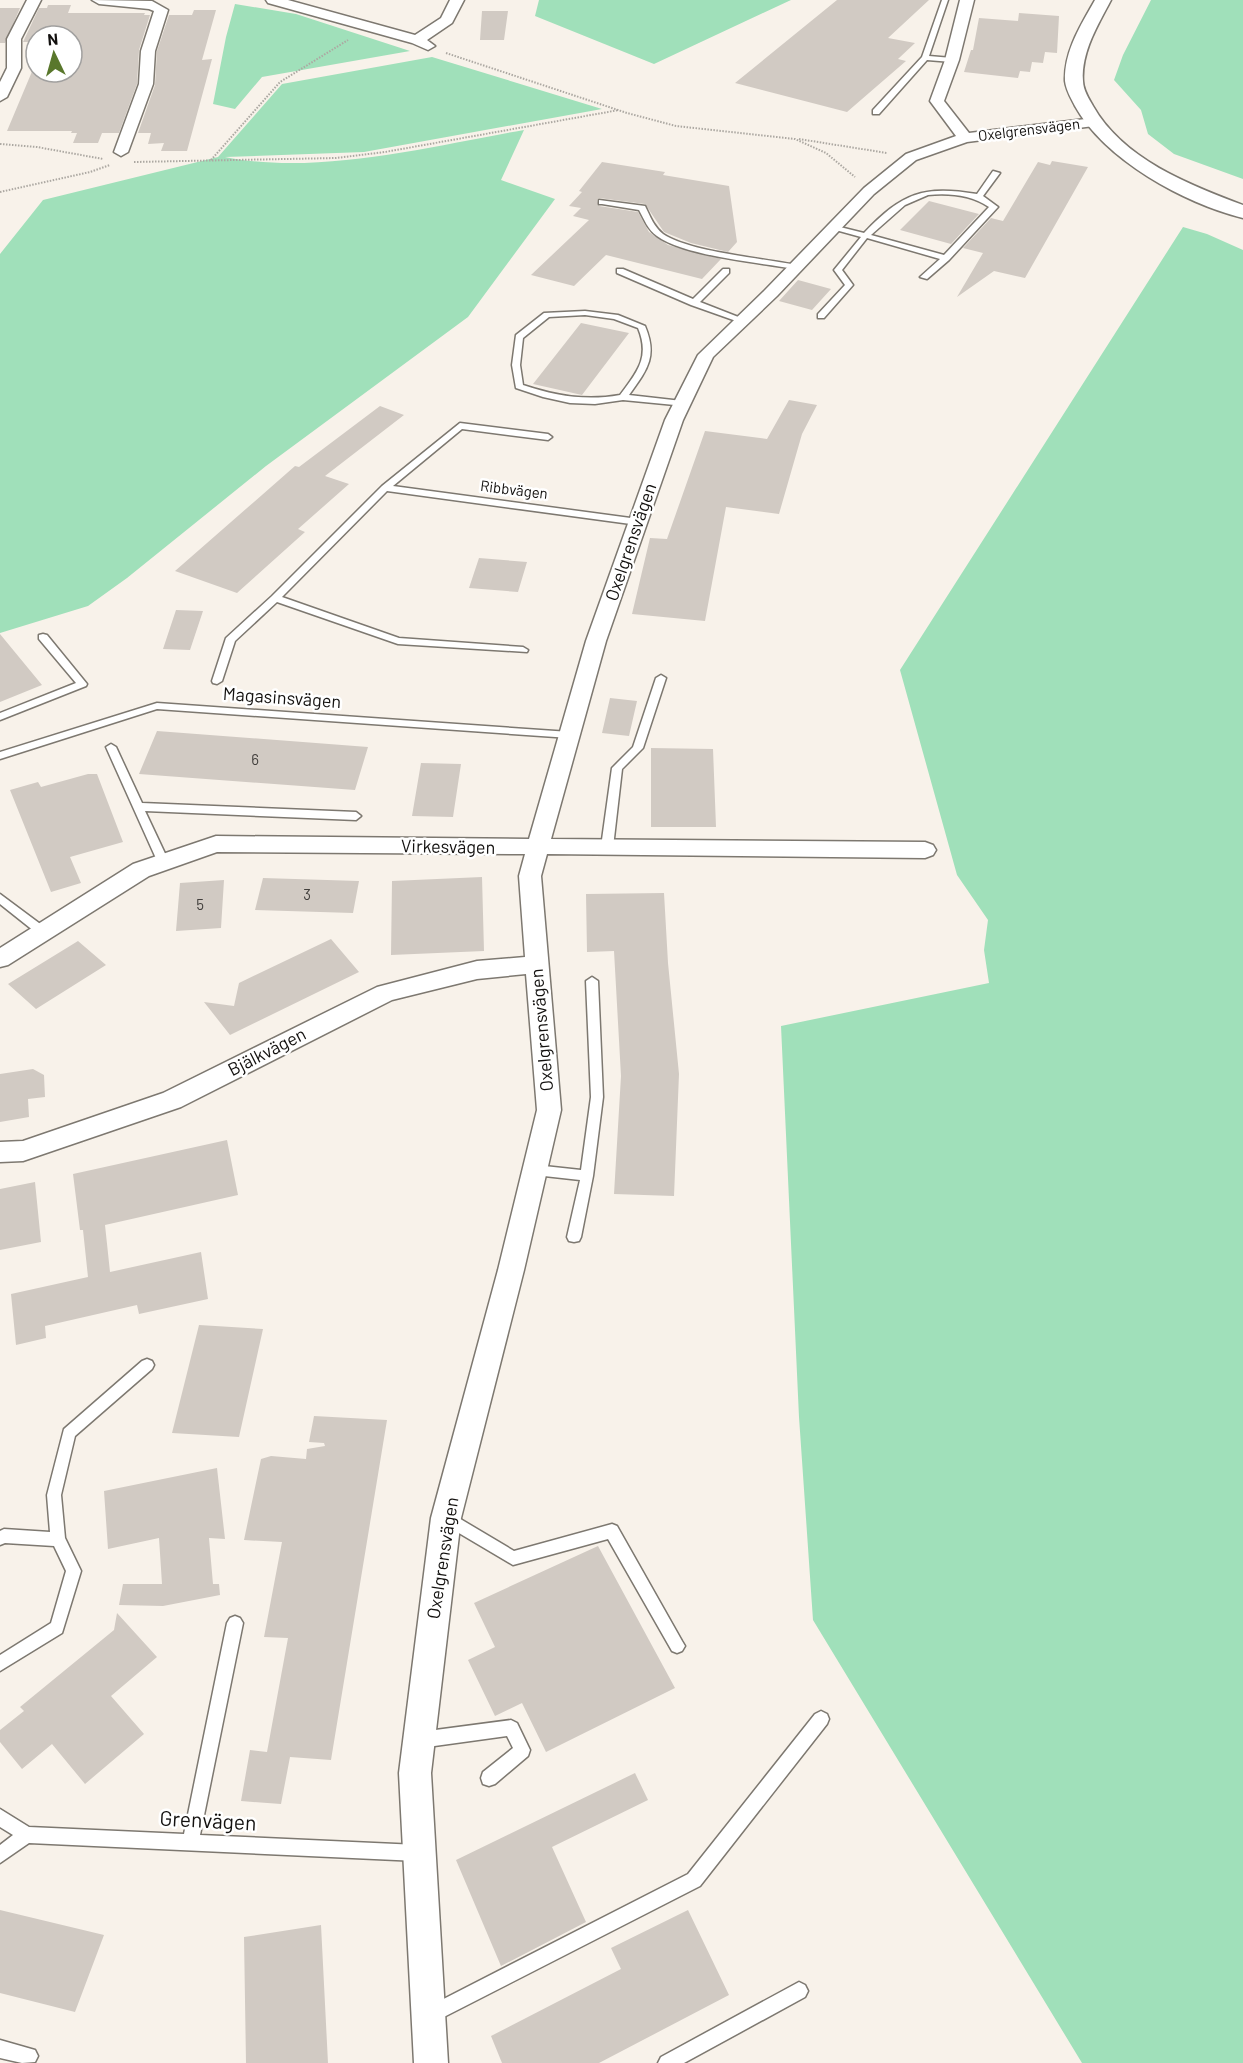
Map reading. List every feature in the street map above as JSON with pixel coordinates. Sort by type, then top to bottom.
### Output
[{"type":"street","points":[[0,97],[14,68],[14,39],[34,0]]},
{"type":"street","points":[[99,0],[152,5],[161,10],[148,51],[146,84],[119,157]]},
{"type":"street","points":[[273,0],[293,2],[423,43],[447,20],[457,0]]},
{"type":"street","name":"Oxelgrensvägen","points":[[964,138],[937,101],[952,60],[967,0]]},
{"type":"street","points":[[1103,0],[1078,49],[1073,83],[1086,114],[1109,139],[1149,169],[1201,196],[1243,212]]},
{"type":"street","name":"Oxelgrensvägen","points":[[431,2063],[415,1773],[446,1518],[549,1110],[530,876],[596,641],[682,404],[706,355],[869,191],[911,157],[964,138],[1094,122]]},
{"type":"street","name":"Virkesvägen","points":[[0,958],[141,870],[216,844],[926,850]]},
{"type":"street","name":"Bjälkvägen","points":[[0,1152],[23,1151],[172,1100],[385,993],[477,970],[536,965]]},
{"type":"lane","points":[[876,112],[925,58],[945,0]]},
{"type":"lane","points":[[925,58],[952,60]]},
{"type":"lane","points":[[979,197],[996,173]]},
{"type":"lane","points":[[821,316],[849,285],[837,270],[864,235],[909,198],[928,193],[979,197],[994,207],[946,258],[924,277]]},
{"type":"lane","points":[[602,202],[642,208],[650,225],[662,236],[689,247],[796,267]]},
{"type":"lane","points":[[835,227],[946,258]]},
{"type":"lane","points":[[620,271],[694,303],[742,320]]},
{"type":"lane","points":[[694,303],[726,272]]},
{"type":"lane","points":[[623,397],[647,365],[648,340],[641,326],[615,317],[585,313],[547,315],[519,337],[516,365],[519,387],[555,399],[600,402],[623,397],[682,404]]},
{"type":"lane","points":[[217,681],[230,640],[385,488],[460,426],[548,437]]},
{"type":"lane","name":"Ribbvägen","points":[[385,488],[638,522]]},
{"type":"lane","points":[[275,598],[398,641],[523,650]]},
{"type":"lane","points":[[0,717],[82,684],[43,637]]},
{"type":"lane","points":[[607,848],[617,768],[638,748],[661,678]]},
{"type":"lane","name":"Magasinsvägen","points":[[0,756],[157,706],[570,735]]},
{"type":"lane","points":[[111,747],[163,862]]},
{"type":"lane","points":[[138,807],[356,816]]},
{"type":"lane","points":[[0,898],[43,932]]},
{"type":"lane","points":[[574,1237],[587,1176],[597,1097],[592,981]]},
{"type":"lane","points":[[535,1170],[587,1176]]},
{"type":"lane","points":[[0,1664],[57,1628],[74,1571],[58,1539],[54,1495],[69,1433],[147,1365]]},
{"type":"lane","points":[[446,1518],[513,1558],[612,1531],[677,1646]]},
{"type":"lane","points":[[0,1538],[4,1536],[58,1539]]},
{"type":"lane","points":[[190,1843],[235,1623]]},
{"type":"lane","points":[[429,2015],[694,1880],[821,1719]]},
{"type":"lane","points":[[419,1740],[511,1728],[522,1750],[489,1778]]},
{"type":"lane","points":[[0,1817],[27,1835],[0,1855]]},
{"type":"lane","name":"Grenvägen","points":[[27,1835],[419,1853]]},
{"type":"lane","points":[[667,2063],[799,1991]]},
{"type":"lane","points":[[0,2049],[28,2056]]},
{"type":"path","points":[[210,161],[280,82],[322,55],[376,28]]},
{"type":"path","points":[[423,43],[619,110],[676,126],[795,139],[911,157]]},
{"type":"path","points":[[0,144],[163,164],[336,158],[386,152],[619,110]]},
{"type":"path","points":[[795,139],[826,153],[869,191]]},
{"type":"path","points":[[0,192],[90,172],[119,157]]},
{"type":"green space","points":[[539,0],[791,0],[654,64],[535,16]]},
{"type":"green space","points":[[1151,0],[1243,0],[1243,179],[1174,154],[1148,134],[1141,110],[1114,80],[1123,55]]},
{"type":"green space","points":[[235,4],[296,14],[410,51],[262,77],[235,109],[213,104]]},
{"type":"green space","points":[[432,57],[602,109],[364,152],[225,157],[261,162],[336,161],[413,151],[524,130],[501,180],[555,199],[468,317],[266,466],[127,578],[88,606],[0,633],[0,254],[43,200],[218,157],[282,84]]},
{"type":"green space","points":[[1183,227],[1207,234],[1243,250],[1243,2063],[1082,2063],[813,1620],[799,1417],[781,1026],[989,983],[984,950],[988,920],[957,875],[900,670]]},
{"type":"building","points":[[837,0],[929,0],[888,38],[915,43],[898,59],[906,61],[847,112],[735,83]]},
{"type":"building","points":[[48,5],[71,5],[68,13],[145,13],[144,15],[150,15],[139,50],[137,84],[119,133],[102,133],[98,143],[73,143],[77,133],[71,133],[72,131],[7,131],[27,84],[84,84],[84,24],[31,24],[39,8],[47,8]]},
{"type":"building","points":[[0,8],[20,8],[5,43],[0,43]]},
{"type":"building","points":[[194,10],[216,10],[202,60],[212,59],[187,151],[161,151],[164,143],[148,144],[151,133],[138,133],[155,85],[157,51],[169,15],[192,15]]},
{"type":"building","points":[[482,11],[508,11],[504,40],[480,40]]},
{"type":"building","points":[[1019,13],[1059,16],[1057,53],[1045,52],[1043,63],[1032,62],[1030,72],[1020,71],[1018,78],[964,72],[971,50],[973,50],[979,18],[1018,21]]},
{"type":"building","points":[[1052,161],[1088,167],[1025,278],[994,271],[957,297],[983,253],[963,248],[991,218],[1003,221],[1038,162],[1050,165]]},
{"type":"building","points":[[602,162],[665,172],[663,175],[729,186],[737,242],[728,252],[691,243],[664,232],[645,204],[599,198],[597,200],[599,206],[638,212],[649,232],[668,245],[721,259],[702,279],[606,255],[574,286],[531,275],[589,220],[573,216],[581,208],[569,206],[582,192],[579,191]]},
{"type":"building","points":[[929,201],[979,214],[951,244],[900,230]]},
{"type":"building","points":[[798,280],[831,289],[812,310],[779,301]]},
{"type":"building","points":[[581,323],[629,333],[582,395],[533,384]]},
{"type":"building","points":[[789,400],[817,405],[802,434],[779,514],[726,507],[705,621],[632,614],[650,538],[667,539],[705,431],[767,439]]},
{"type":"building","points":[[380,406],[404,415],[325,476],[349,484],[298,529],[305,532],[237,593],[175,571],[295,466],[299,467]]},
{"type":"building","points":[[479,558],[527,562],[518,592],[469,588]]},
{"type":"building","points":[[176,610],[203,611],[190,650],[163,649]]},
{"type":"building","points":[[0,634],[42,685],[0,702]]},
{"type":"building","points":[[610,698],[637,701],[629,736],[602,733]]},
{"type":"building","points":[[157,731],[368,747],[355,790],[139,774]]},
{"type":"building","points":[[651,748],[713,749],[716,827],[651,827]]},
{"type":"building","points":[[421,763],[461,764],[453,817],[412,816]]},
{"type":"building","points":[[88,774],[97,774],[123,842],[70,857],[81,883],[51,892],[10,790],[38,782],[41,787]]},
{"type":"building","points":[[482,877],[484,951],[391,955],[392,881]]},
{"type":"building","points":[[263,878],[359,881],[353,913],[255,910]]},
{"type":"building","points":[[224,880],[221,928],[176,931],[180,883]]},
{"type":"building","points":[[664,893],[679,1074],[674,1196],[614,1194],[621,1076],[614,951],[587,952],[586,894]]},
{"type":"building","points":[[331,939],[359,972],[230,1035],[204,1002],[234,1006],[239,983]]},
{"type":"building","points":[[78,941],[106,965],[36,1009],[8,984]]},
{"type":"building","points":[[33,1069],[44,1075],[45,1097],[28,1099],[29,1117],[0,1122],[0,1074]]},
{"type":"building","points":[[227,1140],[238,1195],[105,1225],[110,1272],[201,1252],[208,1299],[139,1314],[137,1305],[45,1326],[46,1338],[16,1345],[11,1294],[88,1277],[83,1230],[80,1230],[73,1174]]},
{"type":"building","points":[[35,1182],[41,1242],[0,1250],[0,1189]]},
{"type":"building","points":[[199,1325],[263,1329],[239,1437],[172,1433]]},
{"type":"building","points":[[314,1416],[387,1420],[331,1760],[290,1757],[281,1804],[241,1801],[250,1750],[267,1752],[288,1638],[264,1637],[282,1542],[244,1540],[261,1459],[271,1456],[306,1459],[307,1449],[325,1446],[324,1443],[309,1442]]},
{"type":"building","points":[[217,1468],[225,1539],[209,1538],[213,1584],[219,1584],[220,1595],[163,1606],[119,1605],[123,1584],[162,1584],[159,1538],[108,1549],[104,1491]]},
{"type":"building","points":[[598,1546],[675,1688],[546,1752],[522,1703],[495,1716],[468,1660],[495,1647],[474,1603]]},
{"type":"building","points":[[117,1613],[157,1657],[111,1696],[144,1734],[85,1784],[52,1744],[22,1769],[0,1742],[0,1730],[24,1711],[20,1707],[114,1630]]},
{"type":"building","points":[[635,1773],[648,1800],[552,1847],[586,1922],[501,1966],[456,1860]]},
{"type":"building","points":[[0,1910],[104,1935],[75,2012],[0,1993]]},
{"type":"building","points":[[688,1910],[729,1995],[599,2063],[502,2063],[491,2036],[621,1969],[611,1948]]},
{"type":"building","points":[[321,1925],[328,2063],[246,2063],[244,1937]]}]
